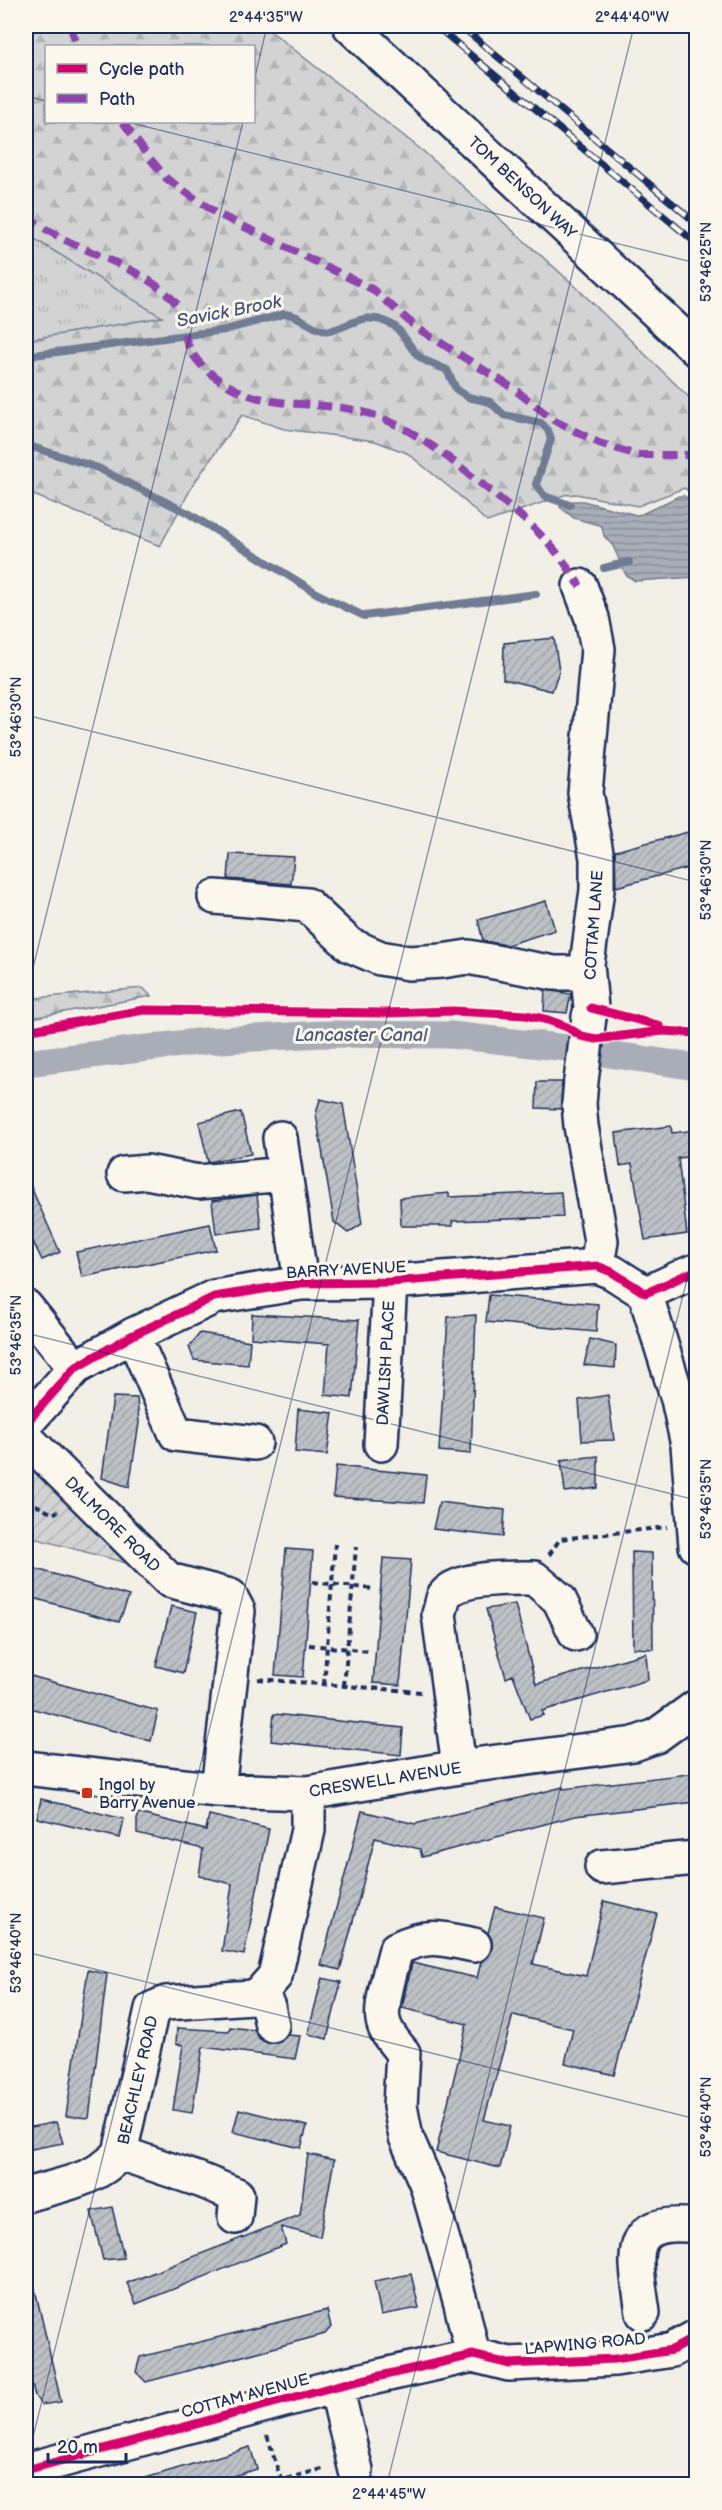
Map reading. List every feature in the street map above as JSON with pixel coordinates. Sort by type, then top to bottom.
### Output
[{"type":"street","name":"TOM BENSON WAY","points":[[350,26],[696,349]]},
{"type":"street","name":"COTTAM LANE","points":[[580,586],[592,618],[598,649],[585,793],[597,858],[597,890],[588,973],[591,1008],[579,1104],[601,1241],[597,1266]]},
{"type":"street","points":[[215,897],[307,905],[350,945],[380,957],[409,963],[442,962],[468,957],[554,973],[588,973]]},
{"type":"street","points":[[280,1138],[301,1283]]},
{"type":"street","points":[[124,1174],[147,1172],[198,1182],[285,1174]]},
{"type":"street","points":[[597,1266],[612,1272],[645,1293],[678,1399],[688,1445],[696,1531]]},
{"type":"street","name":"BARRY AVENUE","points":[[26,1422],[75,1368],[133,1335],[214,1297],[301,1283],[390,1282],[597,1266]]},
{"type":"street","points":[[645,1293],[696,1271]]},
{"type":"street","name":"DAWLISH PLACE","points":[[377,1443],[390,1282]]},
{"type":"street","points":[[26,1307],[75,1368]]},
{"type":"street","points":[[133,1335],[176,1434],[255,1443]]},
{"type":"street","name":"DALMORE ROAD","points":[[26,1438],[169,1580],[230,1596],[238,1611],[218,1790]]},
{"type":"street","points":[[459,1767],[440,1614],[444,1596],[454,1587],[470,1582],[534,1578],[559,1599],[576,1634]]},
{"type":"street","name":"CRESWELL AVENUE","points":[[26,1768],[218,1790],[308,1793],[459,1767],[634,1744],[656,1736],[696,1707]]},
{"type":"street","points":[[272,2025],[268,2007],[261,1992],[275,1976],[308,1830],[308,1793]]},
{"type":"street","points":[[602,1868],[696,1858]]},
{"type":"street","points":[[473,2355],[427,2185],[406,2137],[400,2106],[403,2054],[389,2035],[383,2020],[396,1949],[416,1939],[441,1938],[474,1945]]},
{"type":"street","name":"BEACHLEY ROAD","points":[[26,2195],[96,2175],[109,2166],[120,2153],[153,2009],[166,2003],[240,1999],[261,1992]]},
{"type":"street","name":"BEACHLEY ROAD","points":[[120,2153],[237,2194],[236,2217]]},
{"type":"street","points":[[643,2313],[636,2265],[641,2237],[652,2227],[681,2224],[696,2226]]},
{"type":"street","name":"LAPWING ROAD","points":[[473,2355],[509,2364],[615,2359],[672,2350],[696,2337]]},
{"type":"street","name":"COTTAM AVENUE","points":[[26,2470],[336,2386],[473,2355]]},
{"type":"street","points":[[336,2386],[354,2466]]},
{"type":"path","points":[[26,29],[40,26]]},
{"type":"path","points":[[26,1031],[144,1010],[386,1013],[453,1011],[526,1015],[588,1027],[696,1033]]},
{"type":"path","points":[[648,1022],[658,1025],[663,1031]]},
{"type":"path","points":[[534,1578],[560,1539],[696,1531]]},
{"type":"path","points":[[324,1684],[335,1544]]},
{"type":"path","points":[[344,1686],[356,1547]]},
{"type":"path","points":[[313,1582],[373,1589]]},
{"type":"path","points":[[309,1645],[370,1651]]},
{"type":"path","points":[[231,1677],[450,1695]]},
{"type":"path","points":[[258,2407],[281,2480],[354,2466]]},
{"type":"green space","points":[[26,26],[264,26],[423,151],[573,284],[696,404],[696,495],[684,488],[638,506],[576,494],[564,495],[487,522],[454,491],[407,453],[375,441],[284,429],[242,415],[194,483],[160,546],[26,492],[26,317],[105,283],[26,234]]},
{"type":"green space","points":[[26,234],[162,317],[26,340]]},
{"type":"green space","points":[[143,988],[151,996],[26,1019],[26,999]]},
{"type":"green space","points":[[26,1464],[134,1565],[26,1536]]},
{"type":"shaded area","points":[[679,496],[684,496],[696,504],[696,577],[635,581],[626,575],[613,546],[604,536],[602,526],[574,518],[560,507],[562,501],[583,501],[636,515]]},
{"type":"building","points":[[554,638],[559,671],[552,691],[503,679],[504,643]]},
{"type":"building","points":[[696,830],[696,866],[616,887],[615,851]]},
{"type":"building","points":[[230,854],[294,857],[291,884],[228,879]]},
{"type":"building","points":[[546,901],[555,930],[507,945],[483,941],[478,920]]},
{"type":"building","points":[[545,990],[571,994],[567,1013],[544,1011]]},
{"type":"building","points":[[537,1082],[562,1082],[561,1109],[536,1108]]},
{"type":"building","points":[[320,1099],[343,1104],[362,1224],[348,1233],[334,1222],[316,1114]]},
{"type":"building","points":[[241,1112],[251,1154],[208,1162],[199,1122]]},
{"type":"building","points":[[671,1126],[672,1133],[696,1130],[696,1156],[678,1158],[687,1234],[645,1240],[632,1164],[620,1166],[616,1133]]},
{"type":"building","points":[[26,1176],[60,1252],[42,1260],[26,1227]]},
{"type":"building","points":[[561,1192],[563,1217],[452,1221],[453,1226],[401,1226],[400,1198],[449,1193],[449,1197]]},
{"type":"building","points":[[257,1195],[261,1228],[216,1234],[212,1201]]},
{"type":"building","points":[[210,1224],[216,1250],[82,1277],[76,1252]]},
{"type":"building","points":[[489,1295],[598,1304],[596,1332],[486,1322]]},
{"type":"building","points":[[252,1314],[359,1320],[352,1398],[325,1395],[329,1344],[251,1338]]},
{"type":"building","points":[[476,1315],[471,1454],[439,1451],[448,1317]]},
{"type":"building","points":[[200,1333],[250,1341],[248,1365],[194,1360],[189,1347]]},
{"type":"building","points":[[590,1339],[616,1345],[615,1368],[584,1365]]},
{"type":"building","points":[[608,1395],[614,1440],[582,1441],[579,1400]]},
{"type":"building","points":[[113,1397],[137,1398],[139,1423],[129,1487],[102,1478]]},
{"type":"building","points":[[298,1409],[333,1413],[327,1455],[295,1452]]},
{"type":"building","points":[[598,1456],[598,1488],[565,1492],[561,1460]]},
{"type":"building","points":[[336,1466],[426,1475],[423,1503],[333,1497]]},
{"type":"building","points":[[439,1502],[505,1510],[503,1537],[433,1529]]},
{"type":"building","points":[[286,1549],[313,1551],[303,1677],[275,1675]]},
{"type":"building","points":[[632,1552],[652,1553],[653,1649],[633,1648]]},
{"type":"building","points":[[383,1558],[411,1560],[400,1685],[373,1683]]},
{"type":"building","points":[[26,1566],[129,1596],[119,1622],[26,1596]]},
{"type":"building","points":[[515,1604],[536,1684],[646,1653],[648,1680],[542,1711],[544,1715],[530,1719],[513,1675],[506,1678],[486,1609]]},
{"type":"building","points":[[171,1606],[197,1612],[183,1673],[156,1666]]},
{"type":"building","points":[[31,1676],[158,1711],[151,1741],[26,1707],[26,1690]]},
{"type":"building","points":[[274,1714],[403,1728],[401,1755],[271,1741]]},
{"type":"building","points":[[696,1773],[696,1802],[575,1816],[422,1857],[420,1849],[375,1838],[340,1970],[321,1965],[362,1811],[415,1824],[563,1787],[563,1789]]},
{"type":"building","points":[[41,1799],[124,1819],[120,1838],[37,1818]]},
{"type":"building","points":[[137,1813],[206,1830],[209,1815],[269,1829],[244,1955],[222,1951],[232,1884],[199,1876],[203,1849],[137,1833]]},
{"type":"building","points":[[604,1901],[657,1914],[614,2075],[565,2063],[573,2029],[513,2015],[484,2120],[510,2126],[500,2168],[436,2152],[467,2024],[402,2008],[412,1963],[477,1978],[481,1962],[492,1950],[492,1940],[488,1933],[495,1907],[544,1918],[533,1964],[586,1976]]},
{"type":"building","points":[[88,1970],[107,1974],[89,2118],[66,2116]]},
{"type":"building","points":[[322,1978],[341,1982],[327,2039],[308,2034]]},
{"type":"building","points":[[230,2027],[254,2030],[259,2038],[267,2043],[277,2043],[287,2035],[300,2036],[295,2059],[203,2047],[192,2113],[173,2110],[183,2045],[176,2044],[177,2028],[229,2031]]},
{"type":"building","points":[[239,2109],[307,2126],[301,2148],[233,2132]]},
{"type":"building","points":[[56,2122],[63,2143],[26,2150],[26,2128]]},
{"type":"building","points":[[308,2154],[334,2160],[320,2237],[281,2227],[286,2244],[136,2304],[127,2283],[300,2215]]},
{"type":"building","points":[[112,2207],[124,2258],[103,2260],[91,2211]]},
{"type":"building","points":[[411,2274],[419,2308],[381,2315],[374,2281]]},
{"type":"building","points":[[34,2285],[61,2402],[41,2405],[35,2396],[26,2361],[26,2286]]},
{"type":"building","points":[[327,2310],[331,2327],[325,2334],[146,2382],[136,2372],[140,2357]]},
{"type":"building","points":[[250,2447],[257,2469],[206,2484],[143,2484],[142,2479]]},
{"type":"waterway","name":"Savick Brook","points":[[26,356],[225,330],[284,314],[294,316],[322,330],[337,329],[362,319],[382,320],[398,329],[421,358],[447,370],[456,389],[468,397],[490,402],[504,415],[541,423],[548,430],[551,439],[536,484],[544,496],[570,505]]},
{"type":"waterway","points":[[26,445],[98,468],[188,513],[318,594],[364,616],[536,594]]},
{"type":"waterway","points":[[604,568],[629,562]]},
{"type":"waterway","name":"Lancaster Canal","points":[[26,1063],[205,1041],[322,1034],[451,1035],[568,1048],[696,1067]]},
{"type":"railway","points":[[436,26],[696,243]]},
{"type":"railway","points":[[461,26],[696,223]]},
{"type":"marked path","points":[[70,26],[78,45]]},
{"type":"marked path","points":[[124,123],[167,179],[216,213],[372,289],[417,328],[514,389],[555,421],[599,443],[637,455],[696,455]]},
{"type":"marked path","points":[[26,215],[61,238],[121,265],[158,287],[174,301],[180,310],[186,339],[193,355],[205,369],[227,385],[265,399],[344,408],[377,416],[425,441],[483,485],[535,529],[559,555],[580,586]]},
{"type":"cycle path","points":[[591,1008],[658,1025],[663,1031]]},
{"type":"cycle path","points":[[26,1031],[144,1010],[386,1013],[453,1011],[526,1015],[548,1020],[567,1027],[581,1036],[596,1039],[663,1031],[696,1033]]},
{"type":"cycle path","points":[[26,1423],[75,1368],[133,1335],[214,1297],[301,1283],[390,1282],[597,1266],[612,1272],[645,1293],[696,1271]]},
{"type":"cycle path","points":[[26,2470],[336,2386],[473,2355],[509,2364],[615,2359],[672,2350],[696,2337]]},
{"type":"place","name":"Ingol by Barry Avenue","points":[[87,1793]]}]
